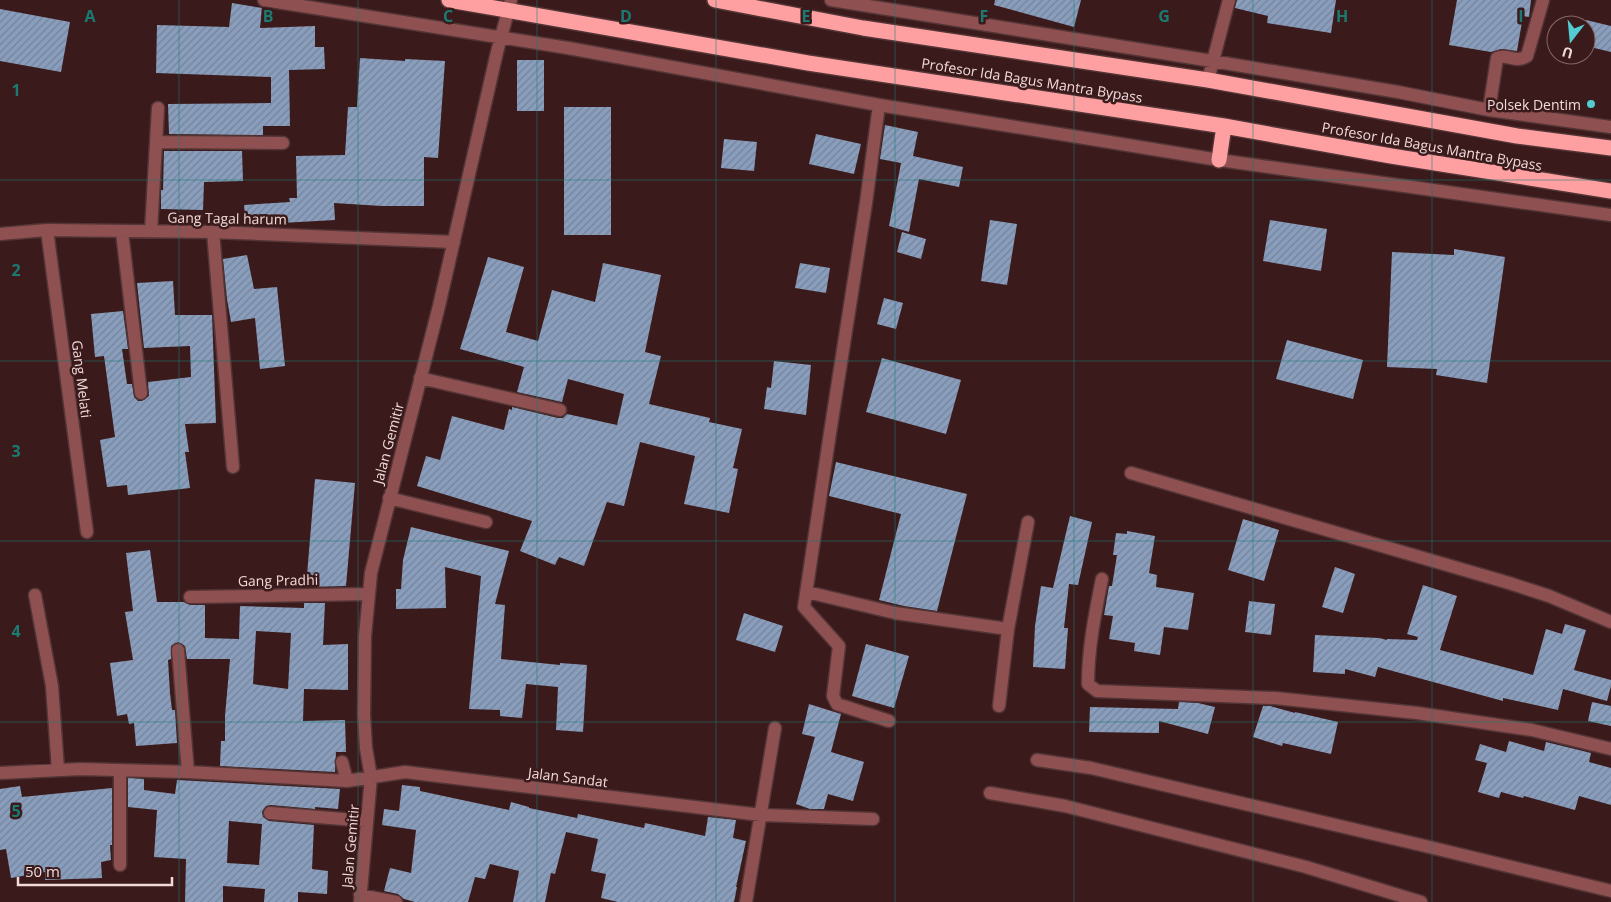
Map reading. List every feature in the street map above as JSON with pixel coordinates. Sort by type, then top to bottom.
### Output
[{"type":"highway","name":"Profesor Ida Bagus Mantra Bypass","points":[[449,0],[509,5],[808,63],[1224,126],[1391,156],[1611,191]]},
{"type":"highway","name":"Profesor Ida Bagus Mantra Bypass","points":[[715,0],[863,28],[1208,80],[1517,136],[1611,148]]},
{"type":"highway","points":[[1219,160],[1224,126]]},
{"type":"street","points":[[264,0],[568,48],[879,106],[1219,160],[1611,215]]},
{"type":"street","points":[[831,0],[888,5],[1398,92],[1489,110],[1611,127]]},
{"type":"street","points":[[1208,80],[1229,0]]},
{"type":"street","points":[[1489,110],[1497,58],[1503,56],[1522,60],[1527,56],[1543,0]]},
{"type":"street","name":"Jalan Gemitir","points":[[360,899],[371,777],[366,748],[364,715],[365,636],[371,573],[454,242],[509,5]]},
{"type":"street","points":[[879,106],[866,203],[804,607],[839,646],[833,696],[836,704],[888,721]]},
{"type":"street","points":[[151,231],[158,108]]},
{"type":"street","points":[[156,142],[283,143]]},
{"type":"street","name":"Gang Tagal harum","points":[[1,233],[47,230],[213,232],[454,242]]},
{"type":"street","name":"Gang Melati","points":[[47,230],[87,532]]},
{"type":"street","points":[[122,232],[141,393]]},
{"type":"street","points":[[213,232],[233,467]]},
{"type":"street","points":[[420,378],[560,410]]},
{"type":"street","points":[[1131,473],[1509,582],[1549,596],[1611,622]]},
{"type":"street","points":[[389,498],[486,522]]},
{"type":"street","points":[[1000,706],[1008,629],[1028,522]]},
{"type":"street","points":[[1102,579],[1092,628],[1088,674],[1088,684],[1097,691],[1275,698],[1417,713],[1532,730],[1611,749]]},
{"type":"street","points":[[807,592],[895,613],[1008,629]]},
{"type":"street","name":"Gang Pradhi","points":[[190,597],[368,594]]},
{"type":"street","points":[[36,595],[52,686],[58,770]]},
{"type":"street","points":[[178,650],[188,772]]},
{"type":"street","points":[[746,902],[775,728]]},
{"type":"street","points":[[1037,760],[1091,768],[1402,840],[1611,891]]},
{"type":"street","points":[[342,762],[347,782]]},
{"type":"street","name":"Jalan Sandat","points":[[0,773],[58,770],[120,770],[188,772],[347,782],[405,772],[761,815],[873,819]]},
{"type":"street","points":[[120,770],[120,865]]},
{"type":"street","points":[[990,793],[1075,808],[1306,867],[1421,902]]},
{"type":"street","points":[[270,813],[367,821]]},
{"type":"street","points":[[360,899],[396,902]]},
{"type":"building","points":[[995,0],[1081,0],[1074,27],[994,5]]},
{"type":"building","points":[[1237,0],[1336,0],[1331,33],[1267,23],[1268,16],[1235,8]]},
{"type":"building","points":[[1457,0],[1531,0],[1529,17],[1523,16],[1517,51],[1501,49],[1491,52],[1449,45]]},
{"type":"building","points":[[232,3],[262,8],[260,28],[315,26],[315,47],[324,47],[325,69],[289,70],[290,126],[263,126],[263,135],[169,134],[168,104],[271,103],[271,77],[156,73],[157,25],[229,27]]},
{"type":"building","points":[[0,9],[70,22],[61,72],[0,61]]},
{"type":"building","points":[[1596,22],[1611,26],[1611,52],[1596,48]]},
{"type":"building","points":[[360,58],[445,61],[438,158],[424,157],[424,206],[334,203],[335,220],[246,225],[244,205],[290,202],[289,198],[297,198],[296,156],[345,155],[348,107],[357,107]]},
{"type":"building","points":[[517,60],[544,60],[544,111],[517,111]]},
{"type":"building","points":[[564,107],[611,107],[611,235],[564,235]]},
{"type":"building","points":[[885,125],[918,132],[913,156],[963,167],[959,187],[919,179],[909,232],[889,226],[901,163],[880,159]]},
{"type":"building","points":[[816,134],[861,144],[854,174],[809,164]]},
{"type":"building","points":[[724,139],[757,142],[754,171],[721,168]]},
{"type":"building","points":[[164,151],[242,151],[243,181],[204,182],[203,210],[161,209]]},
{"type":"building","points":[[990,220],[1017,224],[1007,285],[981,281]]},
{"type":"building","points":[[1270,220],[1327,229],[1321,271],[1263,261]]},
{"type":"building","points":[[902,232],[926,239],[921,259],[897,252]]},
{"type":"building","points":[[1454,249],[1505,257],[1487,383],[1436,375],[1437,369],[1387,367],[1392,252],[1454,255]]},
{"type":"building","points":[[247,255],[254,289],[277,287],[285,366],[260,369],[255,318],[231,322],[223,259]]},
{"type":"building","points":[[488,257],[524,267],[506,332],[538,341],[552,290],[595,302],[603,263],[661,275],[645,352],[661,356],[649,404],[710,418],[709,422],[742,429],[733,468],[738,469],[729,513],[684,504],[695,456],[640,442],[624,506],[607,502],[584,566],[559,557],[555,565],[520,551],[532,521],[417,486],[426,456],[440,460],[452,416],[504,430],[509,409],[512,410],[512,407],[558,418],[563,418],[567,414],[617,425],[624,394],[568,379],[562,402],[517,392],[524,367],[460,349]]},
{"type":"building","points":[[800,263],[830,268],[826,293],[795,288]]},
{"type":"building","points":[[173,281],[175,315],[212,315],[216,423],[185,424],[189,452],[185,452],[190,488],[128,495],[127,485],[107,487],[100,440],[115,437],[104,356],[95,357],[91,314],[123,311],[128,349],[122,349],[127,384],[132,384],[134,397],[138,401],[142,401],[149,396],[148,382],[191,377],[190,346],[144,348],[137,283]]},
{"type":"building","points":[[884,298],[903,303],[896,329],[877,324]]},
{"type":"building","points":[[1287,340],[1363,360],[1353,399],[1276,379]]},
{"type":"building","points":[[882,358],[961,380],[946,434],[866,412]]},
{"type":"building","points":[[774,361],[811,365],[806,415],[764,409],[767,387],[771,388]]},
{"type":"building","points":[[836,462],[967,494],[937,611],[879,600],[901,514],[829,496]]},
{"type":"building","points":[[315,479],[355,483],[346,586],[306,587]]},
{"type":"building","points":[[1070,516],[1092,522],[1078,585],[1069,584],[1064,628],[1068,628],[1065,669],[1033,667],[1035,626],[1041,586],[1053,588]]},
{"type":"building","points":[[1243,519],[1279,530],[1264,581],[1228,570]]},
{"type":"building","points":[[411,527],[509,551],[495,604],[505,605],[501,659],[560,665],[560,663],[587,665],[583,732],[556,730],[558,687],[526,684],[522,718],[500,716],[500,710],[469,709],[481,576],[445,567],[446,608],[396,609],[396,589],[401,589],[403,560]]},
{"type":"building","points":[[1127,531],[1155,536],[1149,573],[1157,575],[1156,587],[1194,593],[1188,630],[1164,627],[1160,655],[1134,651],[1135,643],[1109,639],[1113,616],[1104,615],[1109,586],[1112,586],[1117,555],[1113,555],[1116,533],[1127,534]]},
{"type":"building","points":[[150,550],[157,602],[184,602],[190,605],[205,605],[205,638],[239,639],[240,606],[304,608],[304,603],[325,603],[323,645],[348,644],[348,690],[304,689],[303,721],[345,720],[346,752],[336,752],[335,772],[220,766],[221,741],[225,741],[225,716],[230,659],[187,659],[185,646],[178,642],[171,646],[171,659],[168,660],[172,710],[175,710],[177,743],[136,746],[134,723],[129,724],[127,714],[117,716],[110,663],[133,660],[125,612],[133,611],[126,553]],"holes":[[[256,631],[291,633],[288,689],[253,684]]]},
{"type":"building","points":[[1335,567],[1355,574],[1343,613],[1322,607]]},
{"type":"building","points":[[1423,585],[1457,596],[1440,650],[1533,675],[1546,629],[1562,634],[1565,624],[1586,630],[1574,670],[1611,680],[1607,701],[1563,689],[1558,710],[1503,698],[1503,701],[1378,667],[1375,677],[1345,669],[1345,674],[1313,672],[1315,635],[1417,640],[1418,637],[1407,634]]},
{"type":"building","points":[[1249,601],[1275,604],[1271,635],[1245,632]]},
{"type":"building","points":[[744,613],[783,626],[775,652],[736,640]]},
{"type":"building","points":[[866,644],[909,656],[894,708],[852,696]]},
{"type":"building","points":[[1179,702],[1198,703],[1215,707],[1208,734],[1159,721],[1159,733],[1089,732],[1090,707],[1178,709]]},
{"type":"building","points":[[1592,702],[1611,706],[1611,726],[1588,721]]},
{"type":"building","points":[[809,704],[841,714],[831,752],[864,762],[853,801],[828,794],[824,809],[810,809],[796,804],[815,737],[802,734]]},
{"type":"building","points":[[1263,706],[1338,722],[1331,754],[1283,743],[1282,746],[1253,737]]},
{"type":"building","points":[[1509,741],[1544,751],[1546,742],[1591,753],[1589,762],[1611,768],[1611,805],[1579,796],[1575,810],[1524,796],[1523,798],[1501,792],[1499,798],[1478,792],[1487,763],[1475,760],[1480,744],[1506,752]]},
{"type":"building","points":[[128,778],[144,779],[144,790],[175,794],[177,780],[340,789],[338,809],[271,805],[266,806],[262,812],[263,817],[269,821],[314,825],[312,869],[328,871],[327,894],[298,892],[298,902],[264,902],[265,889],[223,886],[223,902],[185,902],[186,859],[154,857],[157,810],[128,807]],"holes":[[[229,821],[262,824],[259,865],[227,863]]]},
{"type":"building","points":[[402,785],[420,787],[420,791],[509,810],[511,802],[529,808],[577,818],[578,814],[644,828],[645,823],[705,836],[708,817],[736,820],[733,838],[746,841],[734,902],[618,902],[601,898],[606,874],[591,871],[598,839],[566,832],[555,874],[551,873],[545,902],[513,902],[519,871],[490,864],[485,879],[475,877],[468,902],[415,902],[404,899],[398,894],[384,891],[390,868],[411,873],[416,830],[382,825],[384,809],[399,811]]},
{"type":"building","points":[[20,786],[22,797],[112,788],[111,860],[101,862],[102,878],[45,880],[45,872],[11,878],[6,849],[0,850],[0,789]]},
{"type":"place","name":"Polsek Dentim","points":[[1591,104]]}]
